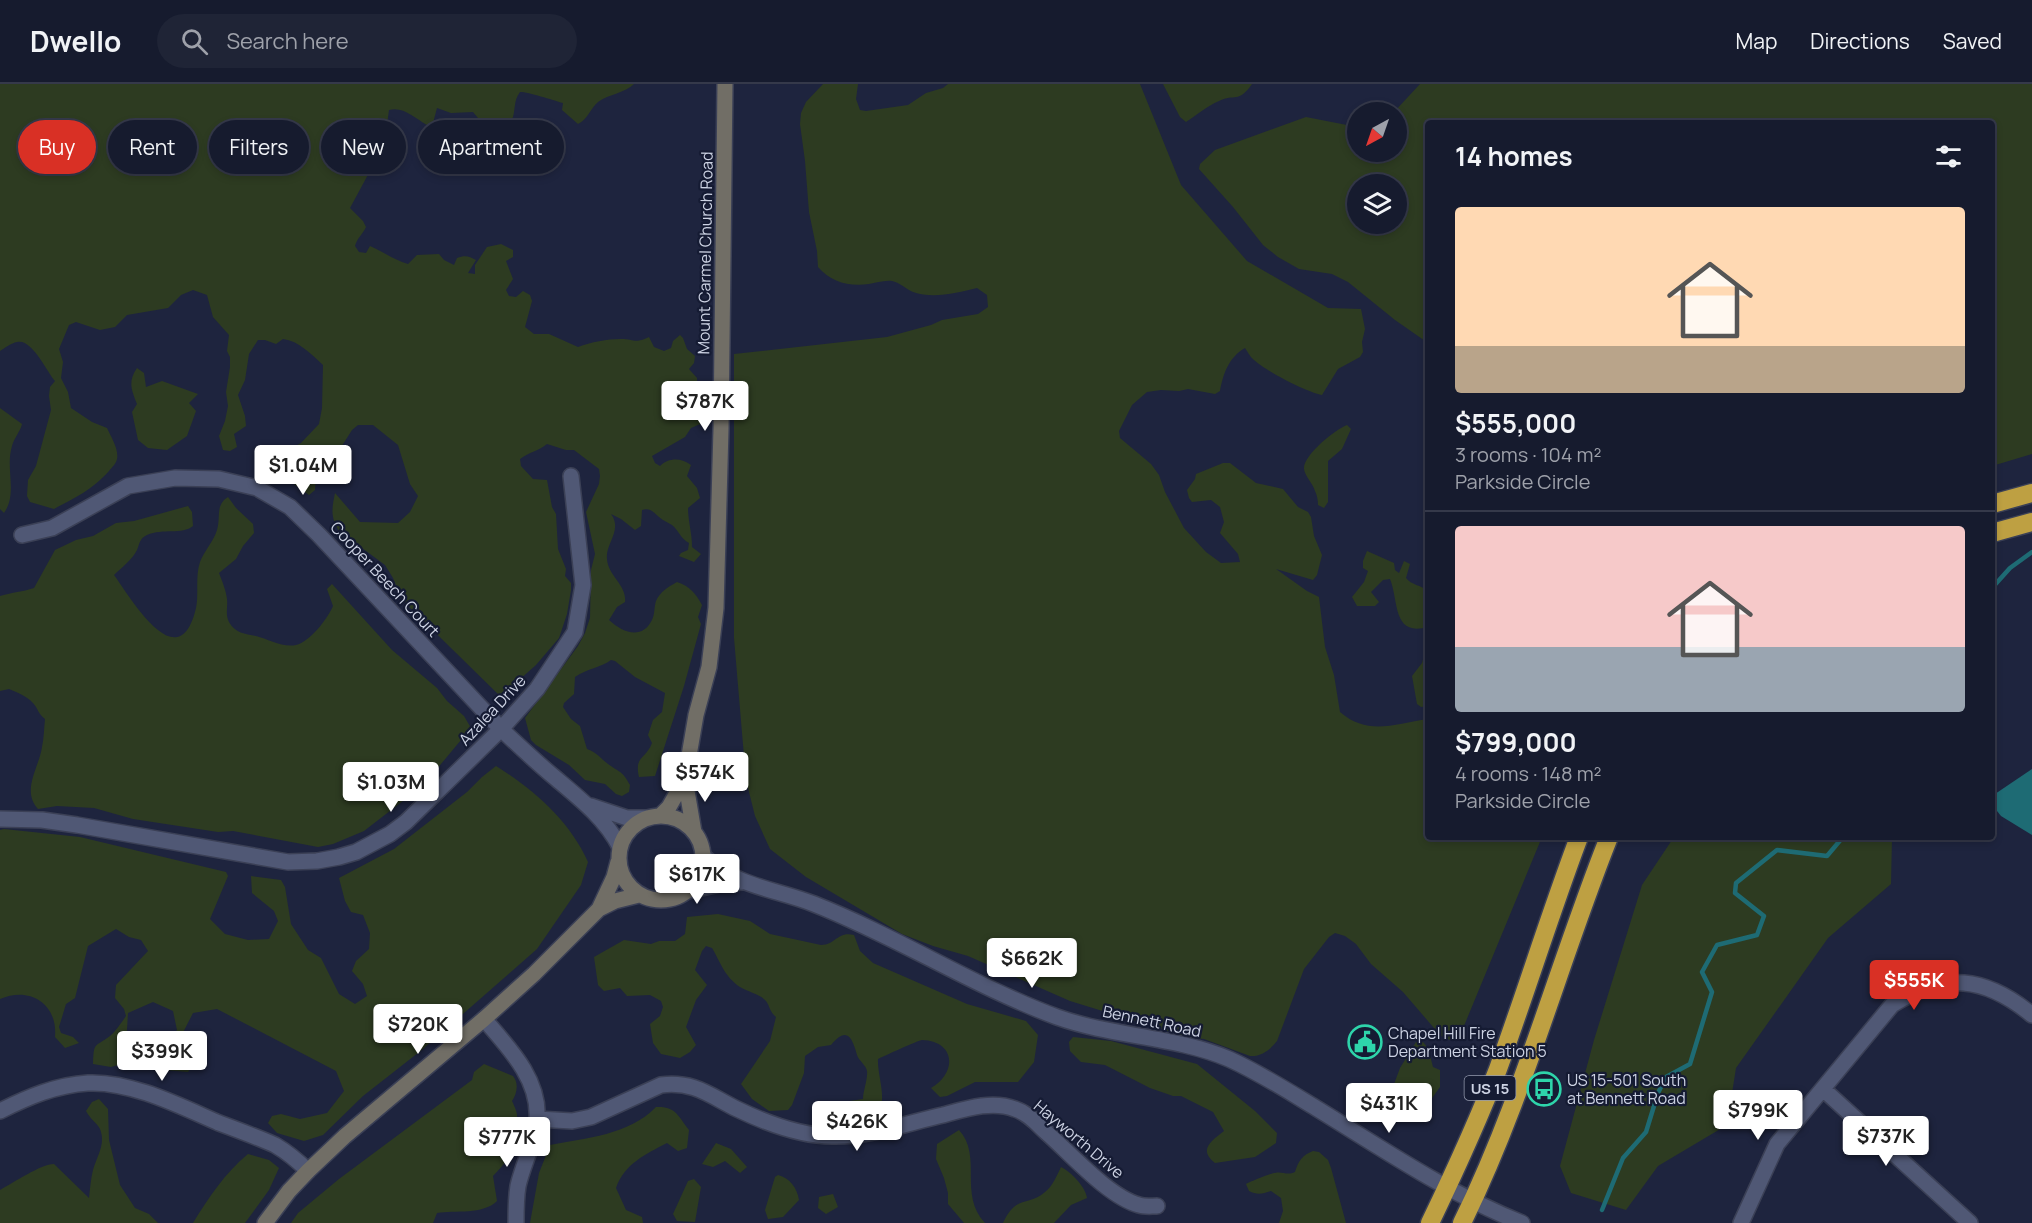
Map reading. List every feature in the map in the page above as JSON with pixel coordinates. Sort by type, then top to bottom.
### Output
[{"type":"highway","points":[[1995,503],[2032,493]]},
{"type":"highway","points":[[1995,532],[2032,522]]},
{"type":"highway","name":"US 15","points":[[1430,1223],[1497,1070],[1578,840]]},
{"type":"highway","name":"US 15","points":[[1462,1223],[1473,1202],[1528,1067],[1581,906],[1607,840]]},
{"type":"main road","name":"Mount Carmel Church Road","points":[[694,832],[685,779],[696,715],[709,667],[716,608],[721,429],[725,84]]},
{"type":"main road","name":"Mount Carmel Church Road","points":[[653,817],[669,807],[685,779]]},
{"type":"main road","points":[[599,909],[614,877],[619,854],[626,835],[635,825],[653,817],[678,820],[694,832],[703,856],[700,875],[688,891],[677,898],[664,901],[651,900],[639,895],[625,880],[619,854]]},
{"type":"main road","points":[[265,1223],[289,1191],[345,1136],[484,1019],[534,974],[599,909],[615,901],[639,895]]},
{"type":"street","name":"Azalea Drive","points":[[0,819],[68,823],[288,862],[317,861],[339,857],[374,844],[406,822],[501,729],[537,689],[575,632],[584,585],[571,476]]},
{"type":"street","name":"Cooper Beech Court","points":[[22,535],[52,528],[128,486],[175,478],[219,479],[257,488],[290,507],[319,535],[501,729]]},
{"type":"street","points":[[501,729],[588,805],[610,830],[619,854]]},
{"type":"street","points":[[588,805],[627,818],[653,817]]},
{"type":"street","name":"Bennett Road","points":[[703,856],[742,882],[814,904],[994,990],[1060,1018],[1227,1058],[1264,1077],[1447,1188],[1522,1223]]},
{"type":"street","name":"Bennett Road","points":[[688,891],[724,883],[742,882]]},
{"type":"street","points":[[1741,1223],[1772,1150],[1892,1005],[1909,994],[1946,982],[1984,986],[2001,993],[2032,1015]]},
{"type":"street","points":[[484,1019],[515,1055],[527,1075],[534,1094],[537,1119],[518,1187],[516,1223]]},
{"type":"street","points":[[0,1111],[27,1097],[50,1089],[86,1083],[123,1086],[276,1146],[294,1157],[308,1171]]},
{"type":"street","name":"Hayworth Drive","points":[[537,1119],[572,1121],[591,1117],[661,1085],[674,1083],[692,1086],[765,1122],[788,1129],[831,1136],[861,1135],[969,1108],[997,1105],[1014,1108],[1030,1117],[1125,1200],[1141,1206],[1157,1206]]},
{"type":"street","points":[[1823,1089],[1970,1223]]},
{"type":"shaded area","points":[[0,84],[634,84],[598,102],[578,124],[562,110],[563,103],[520,92],[511,120],[478,120],[473,112],[451,113],[437,108],[434,120],[419,120],[404,111],[394,109],[389,110],[388,120],[321,120],[321,174],[368,174],[350,208],[366,227],[355,246],[359,252],[366,253],[370,246],[408,264],[417,255],[439,254],[444,260],[454,265],[457,258],[467,256],[476,260],[468,273],[475,274],[475,265],[487,247],[501,244],[513,250],[513,257],[506,261],[513,279],[506,290],[509,296],[516,297],[523,291],[530,295],[532,301],[525,327],[534,334],[549,334],[578,347],[605,340],[637,341],[649,337],[654,347],[664,351],[671,348],[673,341],[680,335],[687,349],[695,356],[694,363],[689,369],[697,378],[697,382],[690,391],[699,395],[689,407],[705,422],[691,428],[685,437],[652,456],[655,463],[660,466],[667,461],[676,460],[691,465],[687,476],[697,488],[700,498],[688,508],[692,547],[701,554],[694,562],[679,556],[688,550],[689,543],[672,525],[645,509],[642,510],[641,526],[635,530],[611,514],[615,526],[607,553],[608,565],[625,596],[625,602],[617,607],[609,620],[620,628],[638,632],[648,626],[654,615],[658,598],[677,582],[692,591],[702,605],[698,617],[701,624],[684,686],[655,776],[639,777],[638,765],[652,743],[648,735],[653,720],[662,712],[665,693],[635,677],[615,661],[611,660],[575,677],[574,694],[564,703],[563,707],[571,719],[580,726],[587,749],[623,774],[630,785],[629,792],[622,796],[616,794],[605,784],[585,780],[569,765],[531,740],[525,718],[578,646],[590,618],[591,570],[595,554],[586,512],[599,484],[600,476],[599,469],[574,450],[547,444],[520,459],[521,466],[533,479],[547,480],[552,507],[556,514],[558,549],[566,569],[565,576],[571,583],[571,590],[567,614],[559,638],[536,665],[502,698],[402,600],[385,565],[339,531],[334,521],[335,493],[360,522],[398,523],[410,512],[418,496],[410,484],[398,445],[373,425],[358,425],[352,430],[333,460],[316,476],[315,490],[309,495],[290,482],[270,473],[266,468],[264,463],[301,443],[319,424],[322,408],[323,365],[300,345],[283,339],[276,344],[258,340],[249,354],[245,380],[238,395],[246,426],[234,434],[237,447],[230,451],[223,450],[219,436],[228,406],[226,392],[230,367],[230,357],[227,351],[229,335],[213,317],[207,295],[193,290],[181,295],[168,308],[127,315],[115,327],[100,330],[76,322],[69,325],[59,349],[63,362],[61,378],[68,392],[71,408],[92,422],[107,428],[116,447],[117,459],[109,471],[96,483],[54,509],[30,502],[27,496],[28,480],[36,466],[51,410],[50,387],[55,381],[34,350],[23,342],[10,344],[0,351]]},
{"type":"shaded area","points":[[823,84],[858,84],[856,99],[860,110],[866,111],[908,105],[926,93],[943,88],[948,84],[1140,84],[1181,185],[1247,261],[1328,308],[1361,309],[1365,329],[1362,342],[1363,352],[1360,357],[1338,369],[1322,395],[1297,386],[1267,370],[1253,359],[1245,348],[1228,366],[1220,391],[1215,394],[1188,389],[1147,392],[1132,405],[1119,431],[1120,438],[1151,464],[1159,475],[1165,492],[1184,528],[1206,552],[1221,563],[1240,562],[1238,554],[1220,533],[1224,522],[1220,507],[1211,500],[1192,502],[1189,498],[1187,490],[1196,474],[1223,463],[1230,463],[1256,483],[1283,489],[1298,507],[1308,512],[1322,555],[1317,575],[1313,580],[1276,569],[1319,597],[1325,647],[1334,675],[1340,712],[1361,724],[1371,726],[1425,720],[1425,840],[1541,840],[1459,1038],[1449,1040],[1440,1035],[1403,992],[1371,964],[1356,944],[1345,936],[1335,933],[1329,937],[1304,969],[1277,1041],[1265,1052],[1250,1056],[1204,1039],[1187,1037],[1070,1001],[968,956],[902,934],[806,877],[770,849],[755,816],[746,780],[734,638],[734,354],[887,337],[942,320],[978,314],[988,307],[987,295],[977,288],[945,294],[921,294],[892,281],[862,285],[848,284],[835,280],[818,267],[809,212],[800,124],[801,113],[806,102]]},
{"type":"shaded area","points":[[1163,84],[1252,84],[1240,96],[1215,103],[1186,122],[1180,117]]},
{"type":"shaded area","points":[[1420,84],[2032,84],[2032,454],[1995,465],[1995,120],[1425,120],[1425,341],[1348,282],[1332,274],[1299,269],[1278,257],[1263,245],[1199,169],[1200,164],[1215,150],[1306,117],[1347,125],[1347,162],[1407,162],[1407,102],[1403,102]]},
{"type":"shaded area","points":[[137,368],[144,373],[146,387],[162,381],[198,394],[189,403],[196,411],[187,436],[167,450],[148,448],[138,440],[132,412],[137,404],[131,385]]},
{"type":"shaded area","points":[[0,408],[22,424],[10,455],[11,489],[4,513],[0,509]]},
{"type":"shaded area","points":[[1347,425],[1351,429],[1342,449],[1328,461],[1328,502],[1324,508],[1318,505],[1316,493],[1304,469],[1305,463],[1321,443]]},
{"type":"shaded area","points":[[228,497],[253,524],[254,533],[236,559],[219,573],[226,596],[228,619],[234,629],[281,644],[291,646],[301,643],[318,629],[331,611],[333,606],[327,589],[332,584],[392,650],[437,688],[447,701],[464,716],[471,728],[431,776],[408,797],[364,831],[333,844],[318,847],[233,831],[218,832],[133,819],[94,808],[57,806],[38,809],[33,802],[31,787],[42,747],[45,719],[27,698],[9,689],[0,691],[0,596],[34,588],[55,550],[76,540],[93,536],[116,523],[134,521],[188,506],[192,512],[193,526],[189,529],[153,533],[144,537],[133,557],[114,575],[155,628],[167,636],[179,637],[188,628],[196,608],[200,562],[216,534],[221,504]]},
{"type":"shaded area","points":[[1367,551],[1394,563],[1395,570],[1399,573],[1404,561],[1410,564],[1406,578],[1425,589],[1425,628],[1408,627],[1403,622],[1396,606],[1390,579],[1383,580],[1371,592],[1379,602],[1375,606],[1357,606],[1352,597],[1364,582],[1368,571],[1363,568]]},
{"type":"shaded area","points":[[1425,652],[1425,706],[1421,707],[1417,704],[1412,676],[1422,663]]},
{"type":"shaded area","points":[[496,766],[537,796],[571,833],[588,862],[581,885],[537,949],[423,1049],[363,1096],[323,1135],[304,1141],[277,1133],[268,1123],[272,1116],[281,1114],[300,1119],[327,1113],[344,1091],[336,1071],[217,1009],[193,1013],[172,1054],[183,1056],[193,1065],[188,1072],[154,1069],[156,1057],[177,1030],[173,1011],[153,1002],[128,1013],[125,1063],[111,1067],[93,1064],[96,1046],[112,1034],[126,1016],[124,1009],[115,998],[116,985],[148,951],[141,940],[129,937],[116,929],[88,946],[75,998],[66,1004],[59,1027],[61,1033],[73,1037],[79,1043],[65,1048],[55,1037],[52,1015],[40,1000],[21,995],[0,999],[0,830],[4,829],[80,837],[226,872],[228,876],[210,919],[225,934],[248,940],[269,939],[278,921],[274,911],[252,893],[251,876],[281,880],[285,887],[291,924],[308,950],[321,958],[339,994],[355,1004],[367,996],[363,984],[352,971],[356,961],[369,949],[370,933],[363,915],[351,912],[345,901],[339,878],[394,849],[467,792]]},
{"type":"shaded area","points":[[2032,769],[2032,835],[2001,816],[1995,808],[1995,794]]},
{"type":"shaded area","points":[[1672,840],[1892,840],[1891,884],[1828,938],[1736,1068],[1727,1125],[1658,1166],[1626,1210],[1571,1193],[1560,1166],[1594,1040],[1642,885]]},
{"type":"shaded area","points":[[718,914],[750,921],[770,934],[821,945],[830,943],[840,936],[854,935],[860,951],[873,963],[967,1004],[1026,1021],[1038,1035],[1034,1062],[1018,1082],[975,1082],[947,1096],[940,1097],[931,1088],[946,1074],[949,1058],[941,1046],[922,1040],[878,1059],[882,1096],[880,1109],[876,1114],[865,1112],[856,1115],[848,1112],[842,1105],[843,1102],[863,1099],[867,1071],[851,1039],[845,1035],[831,1045],[818,1047],[805,1056],[804,1073],[792,1105],[788,1110],[769,1111],[752,1099],[741,1084],[770,1041],[776,1017],[763,999],[740,987],[730,978],[712,948],[706,946],[702,951],[695,970],[707,985],[696,1000],[686,1027],[696,1045],[680,1058],[661,1054],[653,1043],[650,1024],[660,1016],[663,1007],[661,1001],[650,995],[627,996],[620,988],[604,991],[598,985],[594,957],[624,940],[651,944],[659,941],[675,941],[685,934],[687,917]]},
{"type":"shaded area","points":[[1073,1037],[1111,1041],[1197,1064],[1255,1111],[1277,1133],[1276,1143],[1255,1157],[1215,1163],[1207,1154],[1208,1146],[1224,1131],[1213,1112],[1181,1096],[1173,1096],[1150,1088],[1105,1065],[1081,1062],[1070,1051],[1069,1042]]},
{"type":"shaded area","points":[[1416,1042],[1423,1042],[1428,1048],[1433,1067],[1440,1070],[1440,1087],[1430,1101],[1414,1102],[1410,1107],[1397,1110],[1387,1103],[1400,1068]]},
{"type":"shaded area","points":[[484,1064],[513,1076],[517,1085],[512,1101],[517,1112],[517,1119],[504,1133],[515,1143],[514,1148],[493,1176],[497,1201],[477,1210],[437,1213],[433,1223],[291,1223],[298,1213],[339,1179],[472,1080],[474,1072]]},
{"type":"shaded area","points":[[99,1099],[108,1109],[109,1140],[120,1185],[135,1208],[149,1214],[158,1223],[0,1223],[0,1190],[48,1165],[54,1164],[89,1198],[92,1173],[100,1150],[102,1134],[86,1111],[92,1102]]},
{"type":"shaded area","points":[[656,1107],[668,1108],[679,1116],[689,1130],[687,1148],[678,1151],[667,1143],[651,1151],[624,1172],[616,1188],[626,1210],[642,1217],[643,1223],[530,1223],[539,1173],[550,1145],[620,1129],[633,1124]]},
{"type":"shaded area","points":[[959,1130],[966,1140],[969,1151],[973,1200],[977,1212],[985,1223],[964,1223],[948,1204],[944,1178],[936,1159],[937,1144]]},
{"type":"shaded area","points":[[716,1143],[731,1149],[747,1167],[740,1173],[725,1161],[713,1167],[702,1164]]},
{"type":"shaded area","points":[[1313,1151],[1319,1152],[1328,1160],[1346,1223],[1279,1223],[1283,1211],[1281,1198],[1271,1191],[1260,1194],[1249,1191],[1246,1184],[1273,1173],[1295,1172],[1301,1159]]},
{"type":"shaded area","points":[[248,1154],[269,1160],[279,1168],[269,1190],[245,1223],[193,1223],[218,1186]]},
{"type":"shaded area","points":[[1061,1167],[1077,1180],[1087,1198],[1071,1205],[1054,1223],[1003,1223],[1018,1204],[1033,1199],[1048,1190]]},
{"type":"shaded area","points":[[778,1175],[786,1178],[792,1184],[799,1200],[783,1217],[768,1219],[765,1210],[775,1177]]},
{"type":"shaded area","points":[[694,1179],[701,1187],[695,1222],[677,1221],[673,1214],[688,1181]]},
{"type":"shaded area","points":[[833,1194],[838,1207],[826,1214],[818,1208],[819,1197]]},
{"type":"waterway","points":[[1995,585],[2010,568],[2032,552]]},
{"type":"waterway","points":[[1602,1210],[1623,1158],[1646,1132],[1658,1093],[1666,1077],[1690,1064],[1712,992],[1702,972],[1717,945],[1757,935],[1764,916],[1735,893],[1736,883],[1777,850],[1827,856],[1840,840]]},
{"type":"place","name":"Chapel Hill Fire Department Station 5","points":[[1365,1042]]},
{"type":"place","name":"US 15-501 South at Bennett Road","points":[[1544,1089]]}]
